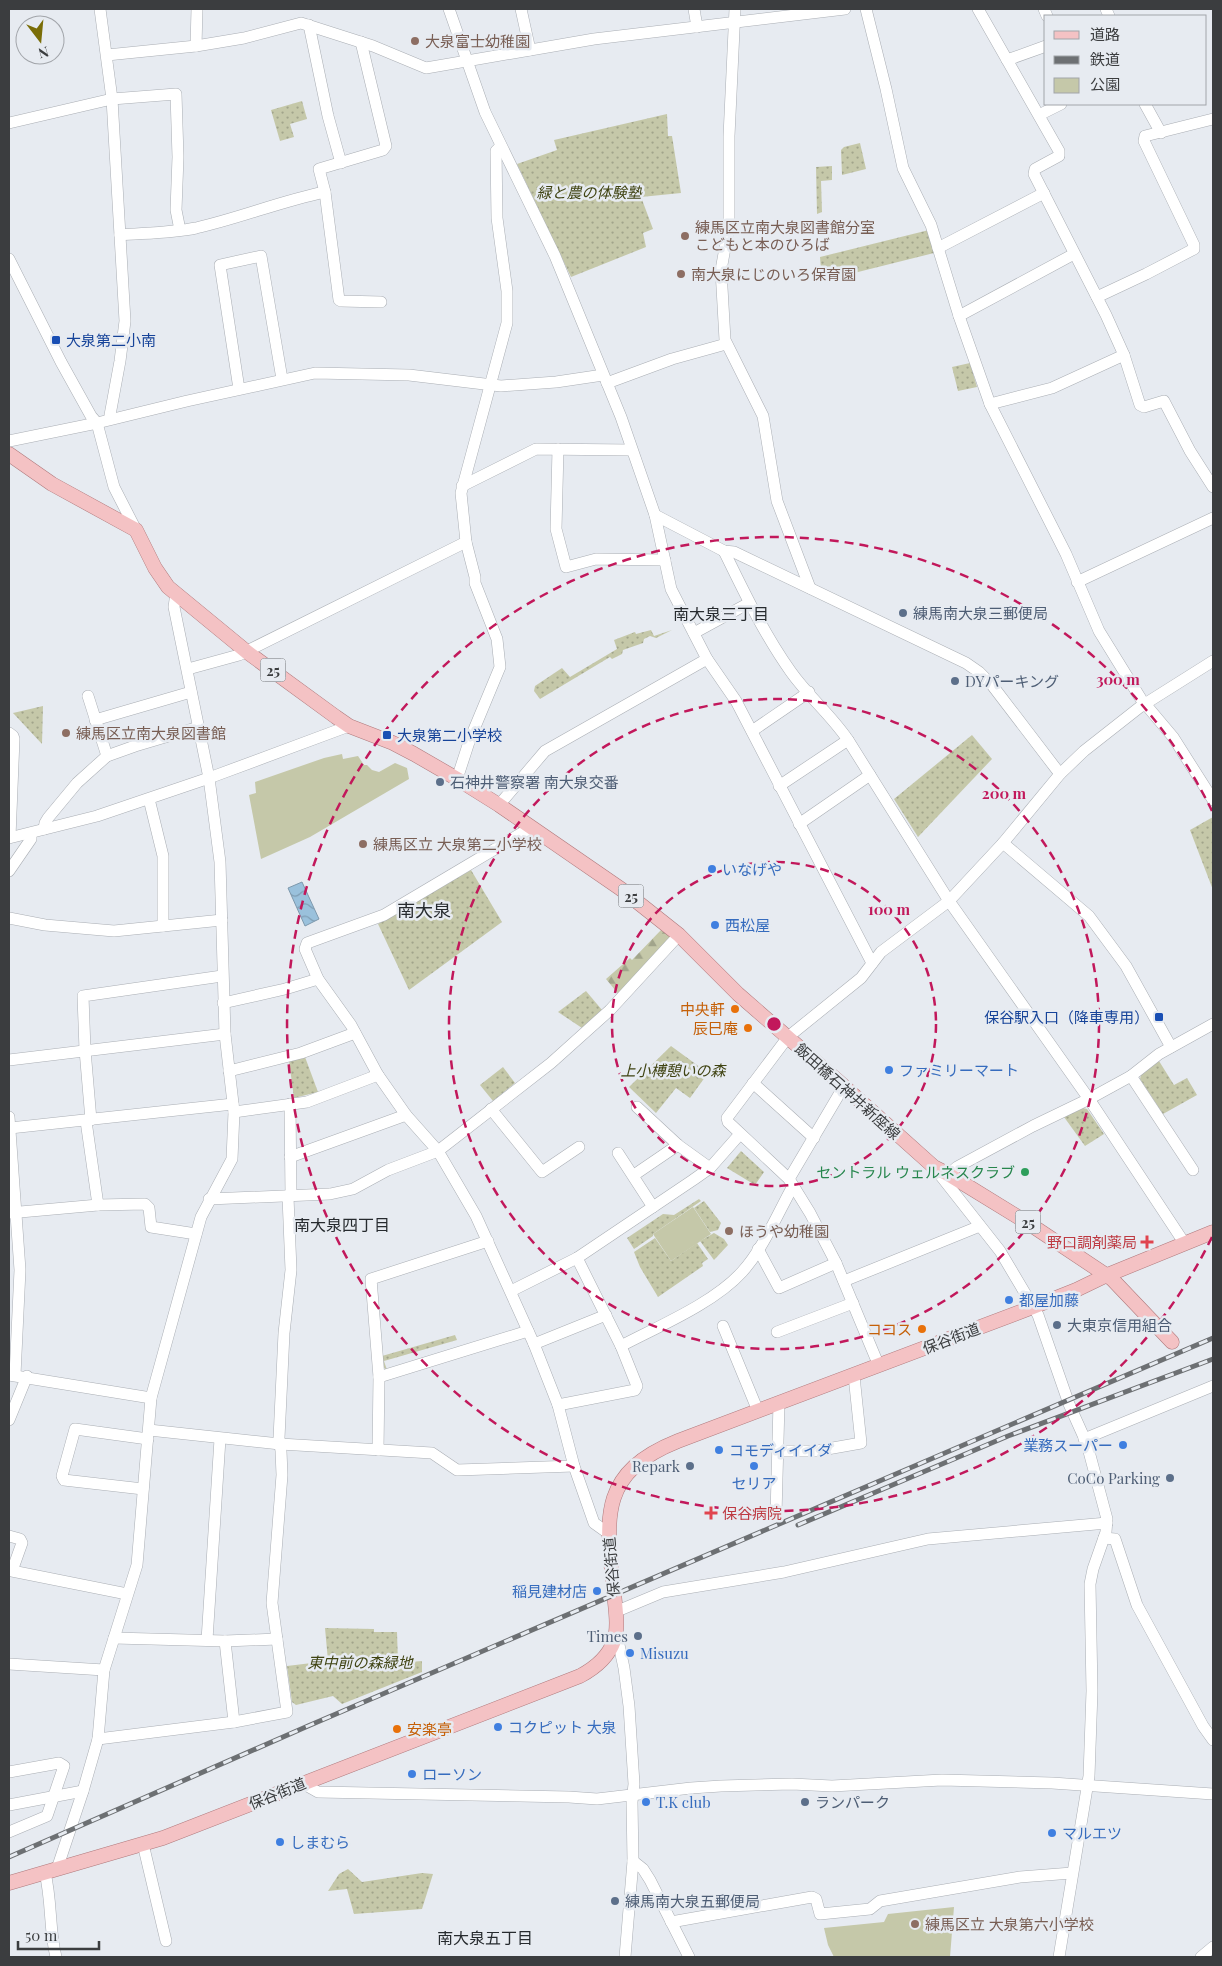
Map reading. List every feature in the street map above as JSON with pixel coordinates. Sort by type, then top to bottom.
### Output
[{"type":"main road","points":[[9,454],[52,484],[136,530]]},
{"type":"main road","name":"25","points":[[136,530],[161,579],[247,652],[349,726],[393,743],[457,779]]},
{"type":"main road","name":"飯田橋石神井新座線","points":[[457,779],[532,827],[621,889],[680,935],[738,994],[788,1036],[934,1167],[946,1176],[1031,1224],[1112,1279],[1172,1342]]},
{"type":"main road","name":"保谷街道","points":[[9,1883],[177,1833],[580,1676],[603,1659],[612,1647],[616,1631],[608,1533],[609,1517],[616,1493],[625,1478],[641,1460],[661,1448],[1033,1307],[1213,1232]]},
{"type":"street","points":[[100,9],[112,99],[125,322],[110,419]]},
{"type":"street","points":[[196,46],[197,9]]},
{"type":"street","points":[[449,9],[485,112],[555,256],[629,440],[655,515],[671,589],[707,659],[736,701],[872,962]]},
{"type":"street","points":[[521,9],[530,50]]},
{"type":"street","points":[[694,9],[697,26]]},
{"type":"street","points":[[735,9],[729,136],[729,226],[721,270],[726,344],[763,416],[777,501],[810,588]]},
{"type":"street","points":[[107,55],[196,46],[244,38],[301,23],[361,42],[426,68],[594,39],[845,9]]},
{"type":"street","points":[[866,9],[903,168],[931,225],[959,316],[990,404],[1066,554],[1099,631],[1141,699],[1173,737],[1213,800]]},
{"type":"street","points":[[978,9],[1060,154],[1034,171],[1124,355],[1140,406],[1144,408],[1164,401],[1190,451],[1213,487]]},
{"type":"street","points":[[309,25],[328,116],[341,162]]},
{"type":"street","points":[[361,42],[386,146],[383,150],[319,169],[325,192],[339,300],[341,302],[381,302]]},
{"type":"street","points":[[1007,60],[1044,47]]},
{"type":"street","points":[[9,123],[112,99],[176,94],[178,157],[176,210],[180,230]]},
{"type":"street","points":[[1039,115],[1059,105]]},
{"type":"street","points":[[1146,105],[1161,133]]},
{"type":"street","points":[[1096,297],[1146,274],[1195,247],[1144,141],[1145,136],[1213,119]]},
{"type":"street","points":[[457,779],[470,739],[500,667],[497,639],[475,583],[466,542],[462,518],[462,486],[507,323],[506,292],[497,218],[496,151],[501,146]]},
{"type":"street","points":[[120,235],[196,228],[300,197],[325,192]]},
{"type":"street","points":[[938,248],[1044,192]]},
{"type":"street","points":[[959,316],[1074,254]]},
{"type":"street","points":[[239,389],[220,264],[261,256],[282,380]]},
{"type":"street","points":[[9,259],[61,362],[97,424],[117,493],[136,530]]},
{"type":"street","points":[[9,441],[97,424],[110,419],[315,373],[379,374],[437,378],[501,386],[605,379],[726,344]]},
{"type":"street","points":[[990,404],[1052,388],[1124,355]]},
{"type":"street","points":[[558,449],[556,529],[566,567],[596,559],[665,560]]},
{"type":"street","points":[[462,486],[536,450],[632,450]]},
{"type":"street","points":[[655,515],[724,550],[734,552],[966,663],[979,672],[992,686],[1060,774]]},
{"type":"street","points":[[1078,582],[1213,518]]},
{"type":"street","points":[[188,669],[247,652],[466,542]]},
{"type":"street","points":[[724,550],[774,648],[792,674],[848,740],[949,902],[1089,1100],[1185,1244]]},
{"type":"street","points":[[56,1957],[52,1940],[47,1883],[83,1791],[98,1739],[104,1670],[137,1565],[151,1398],[201,1217],[232,1159],[234,1108],[223,1003],[220,862],[209,778],[174,607],[176,593]]},
{"type":"street","points":[[694,632],[749,602]]},
{"type":"street","points":[[499,805],[545,751],[707,659]]},
{"type":"street","points":[[879,1366],[836,1263],[791,1182],[727,1120],[788,1036],[861,978],[881,952],[949,902],[1003,843],[1060,774],[1084,751],[1145,704],[1213,661]]},
{"type":"street","points":[[95,720],[191,692]]},
{"type":"street","points":[[752,731],[809,692]]},
{"type":"street","points":[[88,696],[107,756]]},
{"type":"street","points":[[9,733],[14,739],[10,838],[98,816],[209,778],[349,726]]},
{"type":"street","points":[[44,829],[48,818],[77,782],[107,756],[199,727]]},
{"type":"street","points":[[779,786],[848,740]]},
{"type":"street","points":[[799,824],[870,775]]},
{"type":"street","points":[[149,798],[163,856],[163,926]]},
{"type":"street","points":[[532,827],[384,915],[307,943],[305,949],[318,979],[351,1025],[378,1076],[406,1115],[438,1151],[466,1197],[511,1291],[558,1404],[574,1466],[594,1523],[608,1533]]},
{"type":"street","points":[[9,872],[31,839],[31,832]]},
{"type":"street","points":[[1003,843],[1089,916],[1126,966],[1171,1047]]},
{"type":"street","points":[[9,918],[45,925],[114,932],[222,920]]},
{"type":"street","points":[[209,1199],[330,1194],[353,1189],[388,1170],[438,1151],[551,1063],[610,1010],[680,935]]},
{"type":"street","points":[[98,1205],[89,1120],[82,1000],[85,995],[222,976]]},
{"type":"street","points":[[223,1003],[285,990],[318,979]]},
{"type":"street","points":[[1213,1024],[1171,1047],[1131,1076],[1089,1100],[1033,1126],[957,1167],[946,1176],[980,1226],[1000,1251],[1038,1315],[1084,1439],[1106,1510],[1110,1539],[1137,1605],[1203,1726],[1213,1740]]},
{"type":"street","points":[[229,1071],[301,1053],[354,1033]]},
{"type":"street","points":[[9,1060],[225,1034]]},
{"type":"street","points":[[151,1398],[12,1375],[20,1270],[12,1213],[9,1123],[89,1120],[307,1102],[378,1076]]},
{"type":"street","points":[[1131,1076],[1194,1170]]},
{"type":"street","points":[[753,1083],[814,1138]]},
{"type":"street","points":[[621,1346],[717,1293],[742,1272],[758,1249],[814,1138],[844,1086]]},
{"type":"street","points":[[98,1739],[234,1722],[287,1712],[272,1603],[282,1475],[278,1438],[284,1333],[291,1270],[290,1104]]},
{"type":"street","points":[[637,1108],[678,1145],[710,1168]]},
{"type":"street","points":[[491,1109],[542,1172],[579,1147]]},
{"type":"street","points":[[290,1157],[406,1115]]},
{"type":"street","points":[[511,1291],[577,1258],[710,1168],[740,1134]]},
{"type":"street","points":[[634,1175],[678,1145]]},
{"type":"street","points":[[618,1153],[653,1207]]},
{"type":"street","points":[[12,1213],[98,1205],[145,1204],[149,1208],[150,1227],[196,1234]]},
{"type":"street","points":[[844,1281],[980,1226]]},
{"type":"street","points":[[378,1450],[379,1377],[371,1279],[488,1241]]},
{"type":"street","points":[[758,1249],[779,1288],[836,1263]]},
{"type":"street","points":[[558,1404],[635,1390],[638,1386],[621,1346],[577,1258]]},
{"type":"street","points":[[778,1332],[853,1303]]},
{"type":"street","points":[[534,1344],[606,1315]]},
{"type":"street","points":[[722,1326],[758,1411]]},
{"type":"street","points":[[379,1377],[528,1331]]},
{"type":"street","points":[[9,1420],[27,1376]]},
{"type":"street","points":[[778,1451],[816,1451],[861,1443],[854,1376]]},
{"type":"street","points":[[1084,1439],[1213,1386]]},
{"type":"street","points":[[776,1515],[779,1404]]},
{"type":"street","points":[[143,1489],[64,1480],[62,1476],[75,1429],[432,1453],[457,1470],[574,1466]]},
{"type":"street","points":[[207,1640],[220,1439]]},
{"type":"street","points":[[615,1612],[664,1592],[768,1575],[928,1540],[1107,1523]]},
{"type":"street","points":[[9,1536],[20,1539],[22,1543],[10,1570],[127,1594]]},
{"type":"street","points":[[1059,1957],[1087,1785],[1092,1708],[1090,1584],[1093,1569],[1110,1539]]},
{"type":"street","points":[[616,1631],[629,1706],[634,1784],[633,1861],[625,1957]]},
{"type":"street","points":[[114,1638],[226,1641],[277,1639]]},
{"type":"street","points":[[226,1641],[234,1722]]},
{"type":"street","points":[[9,1664],[104,1670]]},
{"type":"street","points":[[9,1772],[62,1764],[63,1768],[47,1816],[9,1832]]},
{"type":"street","points":[[302,1783],[318,1792],[597,1799],[721,1786],[792,1784],[832,1786],[942,1780],[1087,1785],[1213,1794]]},
{"type":"street","points":[[9,1805],[83,1791]]},
{"type":"street","points":[[143,1844],[166,1941]]},
{"type":"street","points":[[633,1861],[650,1880],[689,1957]]},
{"type":"street","points":[[671,1922],[812,1897],[816,1899],[820,1914],[870,1909],[880,1901],[1020,1877],[1072,1873]]},
{"type":"street","points":[[1201,1957],[1213,1947]]},
{"type":"green space","points":[[302,101],[307,119],[290,124],[294,137],[280,141],[271,110]]},
{"type":"green space","name":"緑と農の体験塾","points":[[667,114],[668,136],[672,136],[681,193],[641,197],[653,229],[643,233],[646,247],[571,277],[517,164],[557,150],[554,140]]},
{"type":"green space","points":[[860,143],[866,169],[842,175],[841,150],[844,147]]},
{"type":"green space","points":[[832,166],[832,180],[821,181],[822,212],[817,214],[816,167]]},
{"type":"green space","points":[[929,230],[934,253],[822,281],[820,257]]},
{"type":"green space","points":[[970,363],[977,387],[958,391],[952,367]]},
{"type":"green space","points":[[651,630],[654,636],[672,630],[656,638],[650,636],[644,639],[643,643],[623,650],[622,654],[612,659],[610,657],[540,699],[534,691],[535,686],[562,668],[570,677],[617,649],[614,640],[635,632],[636,634]]},
{"type":"green space","points":[[43,706],[42,744],[13,713]]},
{"type":"green space","points":[[972,735],[992,759],[918,837],[894,799]]},
{"type":"green space","points":[[342,754],[343,759],[358,756],[364,765],[379,772],[395,763],[407,768],[409,779],[310,837],[261,859],[249,795],[256,793],[255,782],[324,758]]},
{"type":"green space","points":[[1213,817],[1213,890],[1190,830]]},
{"type":"green space","points":[[471,870],[502,922],[409,990],[378,924]]},
{"type":"green space","points":[[661,930],[672,938],[620,996],[606,979],[630,958],[632,960]]},
{"type":"green space","points":[[586,991],[602,1010],[582,1028],[558,1012]]},
{"type":"green space","name":"上小榑憩いの森","points":[[671,1046],[708,1073],[690,1098],[676,1088],[656,1113],[629,1087]]},
{"type":"green space","points":[[305,1057],[318,1092],[294,1098],[289,1061]]},
{"type":"green space","points":[[1159,1061],[1174,1085],[1187,1078],[1197,1095],[1163,1114],[1140,1079],[1141,1075]]},
{"type":"green space","points":[[503,1067],[515,1083],[493,1101],[480,1085]]},
{"type":"green space","points":[[1083,1108],[1087,1109],[1104,1134],[1085,1146],[1064,1117]]},
{"type":"green space","points":[[741,1151],[764,1172],[755,1185],[727,1168]]},
{"type":"green space","points":[[699,1199],[701,1201],[634,1249],[627,1238],[663,1214],[674,1215]]},
{"type":"green space","points":[[704,1201],[721,1223],[718,1230],[710,1232],[694,1208]]},
{"type":"green space","points":[[693,1207],[711,1234],[671,1261],[653,1234]]},
{"type":"green space","points":[[714,1233],[724,1239],[728,1245],[714,1260],[700,1241]]},
{"type":"green space","points":[[655,1238],[671,1261],[697,1243],[708,1259],[702,1263],[703,1266],[658,1297],[640,1267],[634,1252]]},
{"type":"green space","points":[[455,1335],[457,1340],[384,1361],[387,1370],[382,1366],[382,1356]]},
{"type":"green space","name":"東中前の森緑地","points":[[325,1628],[374,1629],[374,1632],[397,1632],[398,1663],[422,1661],[422,1672],[342,1704],[333,1696],[296,1705],[292,1702],[287,1666],[328,1661]]},
{"type":"green space","points":[[348,1869],[362,1882],[422,1873],[433,1874],[422,1909],[354,1914],[347,1889],[328,1891],[339,1874]]},
{"type":"green space","points":[[954,1907],[950,1957],[834,1957],[828,1945],[824,1928],[884,1922],[888,1914]]},
{"type":"water","points":[[302,882],[319,919],[305,926],[288,888]]},
{"type":"railway","points":[[9,1857],[308,1726],[1213,1338]]},
{"type":"railway","points":[[798,1525],[1008,1436],[1213,1359]]},
{"type":"place","name":"大泉富士幼稚園","points":[[415,41]]},
{"type":"place","name":"練馬区立南大泉図書館分室 こどもと本のひろば","points":[[685,236]]},
{"type":"place","name":"南大泉にじのいろ保育園","points":[[681,274]]},
{"type":"place","name":"大泉第二小南","points":[[56,340]]},
{"type":"place","name":"練馬南大泉三郵便局","points":[[903,613]]},
{"type":"place","name":"DYパーキング","points":[[955,681]]},
{"type":"place","name":"練馬区立南大泉図書館","points":[[66,733]]},
{"type":"place","name":"大泉第二小学校","points":[[387,735]]},
{"type":"place","name":"石神井警察署 南大泉交番","points":[[440,782]]},
{"type":"place","name":"練馬区立 大泉第二小学校","points":[[363,844]]},
{"type":"place","name":"いなげや","points":[[712,869]]},
{"type":"place","name":"西松屋","points":[[715,925]]},
{"type":"place","name":"中央軒","points":[[735,1009]]},
{"type":"place","name":"保谷駅入口（降車専用）","points":[[1159,1017]]},
{"type":"place","name":"辰巳庵","points":[[748,1028]]},
{"type":"place","name":"ファミリーマート","points":[[889,1070]]},
{"type":"place","name":"セントラル ウェルネスクラブ","points":[[1025,1172]]},
{"type":"place","name":"ほうや幼稚園","points":[[729,1231]]},
{"type":"place","name":"野口調剤薬局","points":[[1147,1242]]},
{"type":"place","name":"都屋加藤","points":[[1009,1300]]},
{"type":"place","name":"大東京信用組合","points":[[1057,1325]]},
{"type":"place","name":"ココス","points":[[922,1329]]},
{"type":"place","name":"業務スーパー","points":[[1123,1445]]},
{"type":"place","name":"コモディイイダ","points":[[719,1450]]},
{"type":"place","name":"Repark","points":[[690,1466]]},
{"type":"place","name":"セリア","points":[[754,1466]]},
{"type":"place","name":"CoCo Parking","points":[[1170,1478]]},
{"type":"place","name":"保谷病院","points":[[711,1513]]},
{"type":"place","name":"稲見建材店","points":[[597,1591]]},
{"type":"place","name":"Times","points":[[638,1636]]},
{"type":"place","name":"Misuzu","points":[[630,1653]]},
{"type":"place","name":"コクピット 大泉","points":[[498,1727]]},
{"type":"place","name":"安楽亭","points":[[397,1729]]},
{"type":"place","name":"ローソン","points":[[412,1774]]},
{"type":"place","name":"T.K club","points":[[646,1802]]},
{"type":"place","name":"ランパーク","points":[[805,1802]]},
{"type":"place","name":"マルエツ","points":[[1052,1833]]},
{"type":"place","name":"しまむら","points":[[280,1842]]},
{"type":"place","name":"練馬南大泉五郵便局","points":[[615,1901]]},
{"type":"place","name":"練馬区立 大泉第六小学校","points":[[915,1924]]},
{"type":"district","name":"南大泉三丁目","points":[[721,613]]},
{"type":"district","name":"南大泉","points":[[424,910]]},
{"type":"district","name":"南大泉四丁目","points":[[342,1224]]},
{"type":"district","name":"南大泉五丁目","points":[[485,1937]]}]
